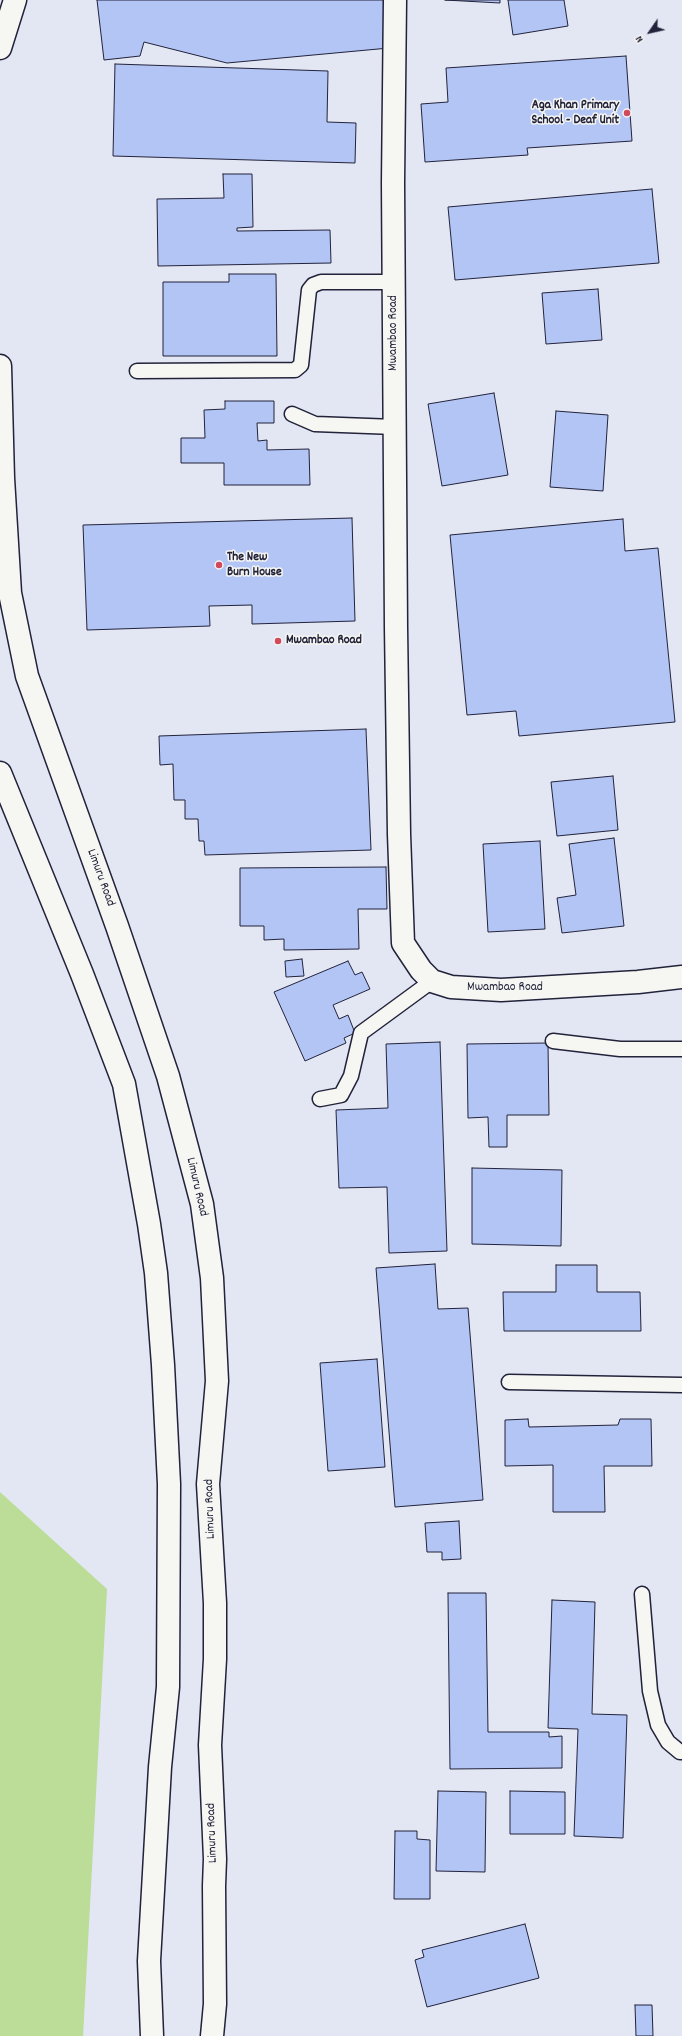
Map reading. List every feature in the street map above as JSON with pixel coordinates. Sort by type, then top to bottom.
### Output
[{"type":"main road","points":[[0,48],[15,0]]},
{"type":"main road","name":"Mwambao Road","points":[[395,0],[394,282],[398,826],[403,943],[421,970],[432,981],[451,987],[501,990],[638,982],[682,977]]},
{"type":"main road","name":"Limuru Road","points":[[0,366],[3,478],[10,593],[27,676],[117,926],[168,1076],[202,1204],[212,1278],[217,1381],[208,1484],[215,1603],[215,1659],[210,1745],[215,1859],[215,2004],[212,2036]]},
{"type":"main road","points":[[0,773],[82,974],[124,1084],[147,1210],[156,1273],[163,1365],[169,1484],[168,1687],[160,1767],[149,1961],[152,2036]]},
{"type":"lane","points":[[137,371],[295,370],[301,365],[309,290],[313,285],[321,282],[394,282]]},
{"type":"lane","points":[[292,414],[315,424],[395,427]]},
{"type":"lane","points":[[320,1099],[341,1095],[351,1076],[361,1033],[432,981]]},
{"type":"lane","points":[[553,1041],[620,1048],[682,1049]]},
{"type":"lane","points":[[509,1382],[682,1385]]},
{"type":"lane","points":[[642,1594],[650,1691],[658,1725],[668,1742],[682,1752]]},
{"type":"green space","points":[[0,1492],[107,1589],[83,2036],[0,2036]]},
{"type":"building","points":[[97,0],[385,0],[389,48],[227,63],[144,42],[140,56],[104,60]]},
{"type":"building","points":[[445,0],[500,0],[500,3]]},
{"type":"building","points":[[508,0],[564,0],[568,26],[513,35]]},
{"type":"building","points":[[626,56],[632,141],[527,148],[528,155],[425,162],[421,104],[448,102],[446,68]]},
{"type":"building","points":[[115,64],[328,71],[327,122],[356,123],[355,163],[113,156]]},
{"type":"building","points":[[223,174],[252,174],[253,227],[237,228],[237,231],[330,230],[331,263],[158,266],[157,199],[224,198]]},
{"type":"building","points":[[652,189],[659,263],[455,280],[448,207]]},
{"type":"building","points":[[229,274],[276,274],[277,356],[163,356],[163,282],[229,282]]},
{"type":"building","points":[[598,289],[602,340],[546,344],[542,293]]},
{"type":"building","points":[[494,393],[508,475],[442,486],[428,404]]},
{"type":"building","points":[[225,401],[274,401],[274,423],[257,423],[258,441],[267,440],[267,450],[309,449],[310,485],[224,485],[224,463],[181,463],[181,438],[205,438],[204,410],[225,409]]},
{"type":"building","points":[[556,411],[608,415],[603,491],[550,487]]},
{"type":"building","name":"The New Burn House","points":[[352,518],[355,621],[252,624],[252,605],[209,606],[210,626],[87,630],[83,525]]},
{"type":"building","points":[[623,519],[625,551],[658,548],[675,722],[519,736],[516,711],[467,715],[450,535]]},
{"type":"building","points":[[366,729],[371,850],[205,855],[204,841],[199,841],[198,819],[185,819],[185,800],[174,800],[173,764],[160,765],[159,736]]},
{"type":"building","points":[[613,776],[618,830],[557,836],[551,782]]},
{"type":"building","points":[[614,838],[624,926],[562,933],[557,898],[576,895],[569,844]]},
{"type":"building","points":[[540,841],[545,929],[488,932],[483,844]]},
{"type":"building","points":[[386,867],[387,909],[358,909],[359,949],[284,950],[284,939],[264,940],[264,926],[240,926],[240,868]]},
{"type":"building","points":[[302,959],[304,976],[286,977],[285,961]]},
{"type":"building","points":[[348,961],[355,975],[362,972],[370,989],[333,1005],[339,1019],[348,1015],[355,1033],[344,1038],[346,1043],[305,1061],[274,992]]},
{"type":"building","points":[[440,1042],[447,1251],[389,1253],[387,1187],[339,1188],[336,1110],[388,1108],[386,1044]]},
{"type":"building","points":[[548,1043],[549,1115],[507,1115],[507,1147],[489,1147],[488,1117],[468,1118],[467,1044]]},
{"type":"building","points":[[472,1168],[562,1170],[561,1246],[472,1244]]},
{"type":"building","points":[[435,1264],[438,1309],[468,1308],[483,1500],[395,1507],[376,1268]]},
{"type":"building","points":[[556,1265],[597,1265],[597,1292],[640,1292],[641,1331],[504,1331],[503,1292],[556,1292]]},
{"type":"building","points":[[377,1359],[385,1467],[328,1471],[320,1363]]},
{"type":"building","points":[[528,1419],[529,1427],[618,1425],[620,1419],[651,1419],[652,1466],[604,1466],[605,1512],[553,1512],[553,1465],[505,1466],[505,1420]]},
{"type":"building","points":[[459,1521],[461,1559],[442,1560],[442,1552],[427,1552],[425,1523]]},
{"type":"building","points":[[448,1593],[486,1593],[488,1732],[549,1732],[549,1737],[562,1736],[562,1768],[450,1769]]},
{"type":"building","points":[[552,1600],[595,1602],[592,1714],[627,1715],[623,1838],[574,1836],[578,1729],[548,1728]]},
{"type":"building","points":[[438,1791],[486,1792],[485,1872],[436,1871]]},
{"type":"building","points":[[510,1791],[565,1792],[565,1834],[510,1834]]},
{"type":"building","points":[[395,1831],[417,1831],[417,1839],[430,1840],[430,1899],[394,1899]]},
{"type":"building","points":[[525,1924],[539,1978],[427,2007],[415,1960],[424,1957],[422,1950]]},
{"type":"building","points":[[635,2005],[652,2005],[653,2036],[636,2036]]},
{"type":"place","name":"Aga Khan Primary School - Deaf Unit","points":[[627,113]]},
{"type":"place","name":"The New Burn House","points":[[219,565]]},
{"type":"place","name":"Mwambao Road","points":[[278,641]]}]
